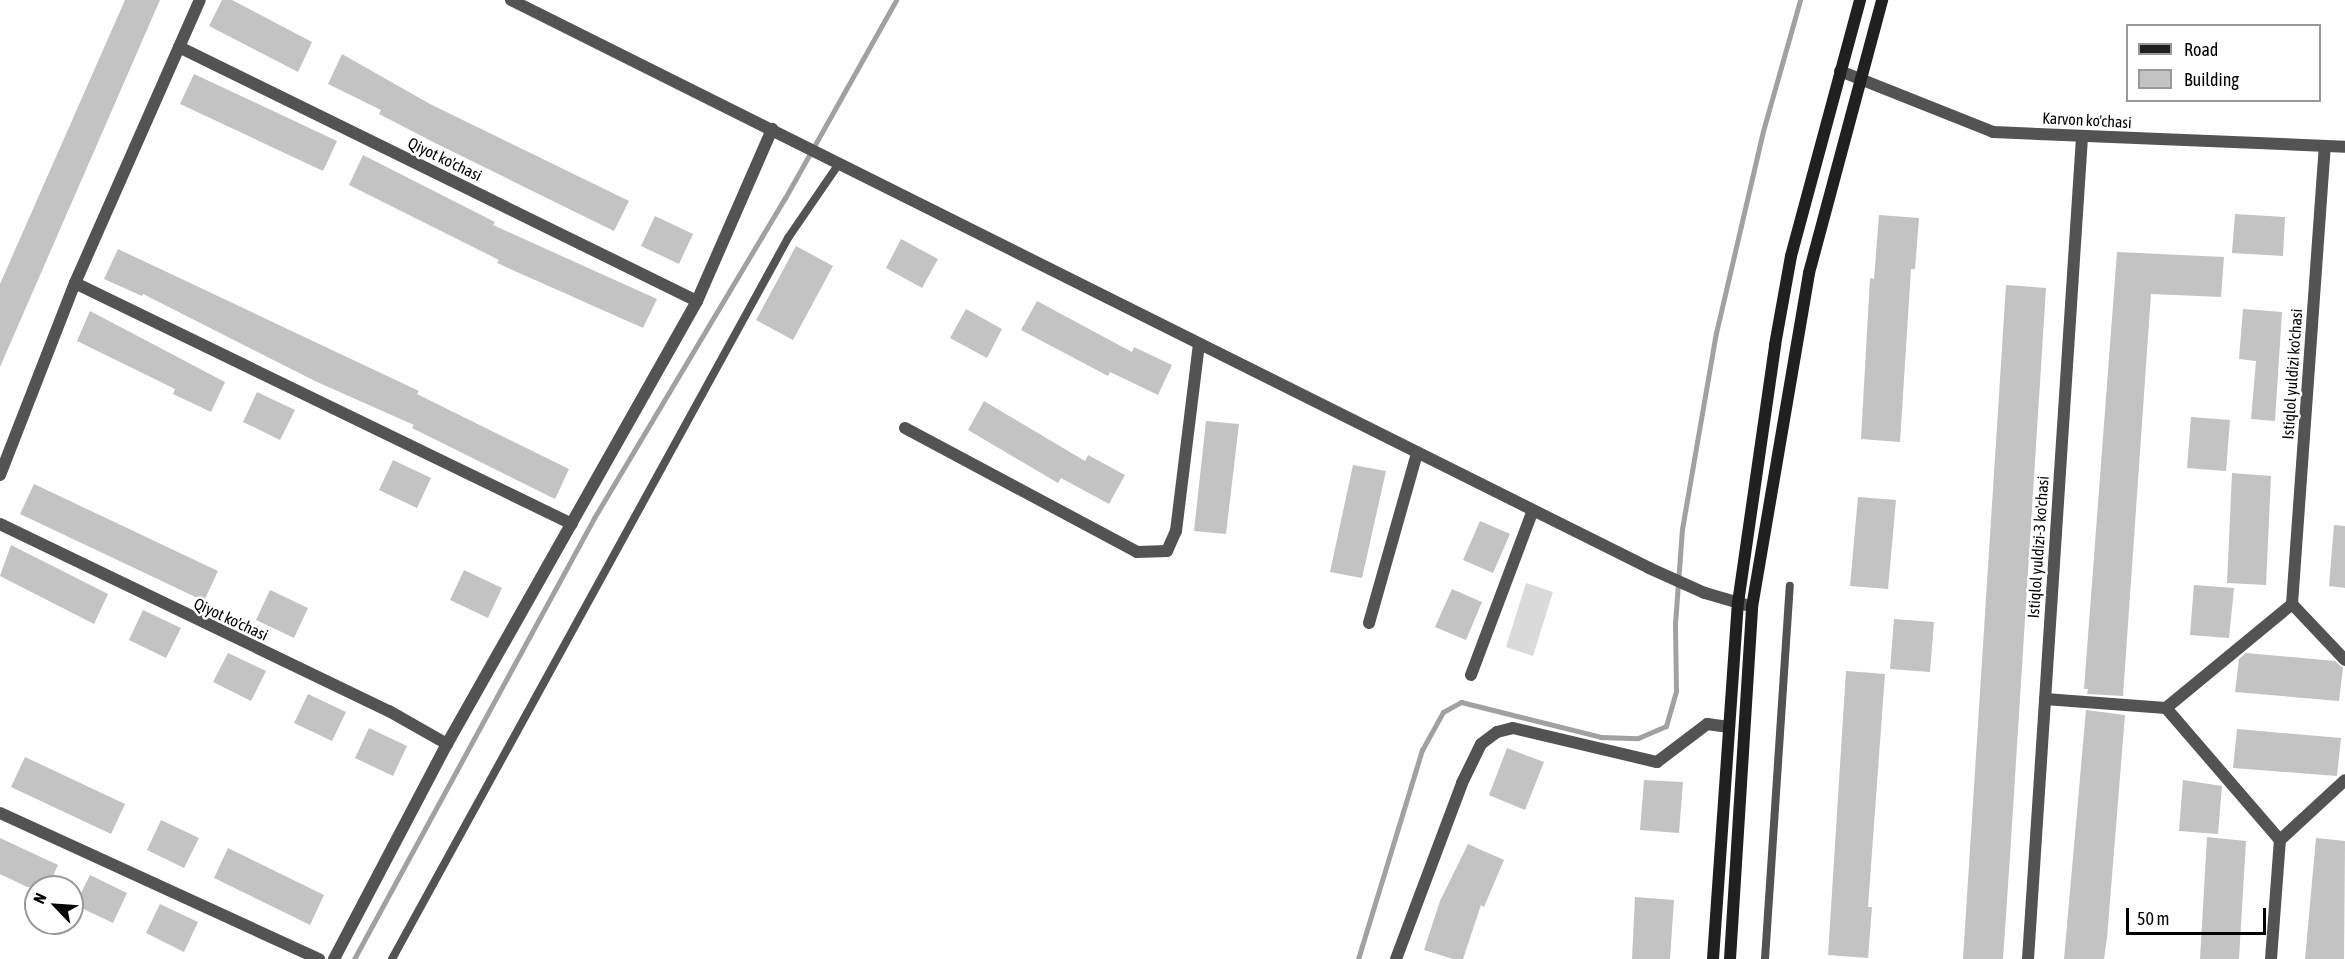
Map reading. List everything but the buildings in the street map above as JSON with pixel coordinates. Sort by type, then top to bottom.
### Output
[{"type":"main road","points":[[1713,959],[1738,603],[1791,256],[1860,0]]},
{"type":"main road","points":[[1731,959],[1752,607],[1809,273],[1859,78],[1882,0]]},
{"type":"street","points":[[0,475],[75,283],[200,0]]},
{"type":"street","points":[[511,0],[1648,568],[1752,607]]},
{"type":"street","name":"Qiyot ko'chasi","points":[[179,47],[698,302]]},
{"type":"street","name":"Karvon ko'chasi","points":[[1840,70],[1993,132],[2345,147]]},
{"type":"street","points":[[334,959],[447,744],[698,302],[772,129]]},
{"type":"street","name":"Istiqlol yuldizi-3 ko'chasi","points":[[2028,959],[2082,137]]},
{"type":"street","name":"Istiqlol yuldizi ko'chasi","points":[[2292,604],[2325,146]]},
{"type":"street","points":[[75,283],[572,524]]},
{"type":"street","points":[[905,428],[1137,552],[1167,551],[1176,531],[1199,344]]},
{"type":"street","points":[[1369,623],[1417,453]]},
{"type":"street","points":[[1472,675],[1533,510]]},
{"type":"street","name":"Qiyot ko'chasi","points":[[0,524],[389,711],[447,744]]},
{"type":"street","points":[[2045,699],[2166,708],[2292,604],[2345,660]]},
{"type":"street","points":[[2166,708],[2280,840]]},
{"type":"street","points":[[1396,959],[1462,783],[1481,744],[1497,732],[1514,728],[1657,762],[1707,724],[1730,726]]},
{"type":"street","points":[[2271,959],[2280,840],[2345,780]]},
{"type":"street","points":[[0,813],[319,959]]},
{"type":"lane","points":[[392,959],[788,238],[838,165]]},
{"type":"lane","points":[[1765,959],[1790,586]]},
{"type":"shaded area","points":[[1526,583],[1553,592],[1533,656],[1506,647]]},
{"type":"waterway","points":[[354,959],[594,518],[785,198],[896,0]]},
{"type":"waterway","points":[[1358,959],[1422,750],[1443,712],[1461,702],[1601,737],[1638,738],[1666,726],[1676,690],[1675,624],[1682,529],[1716,333],[1763,131],[1800,0]]}]
